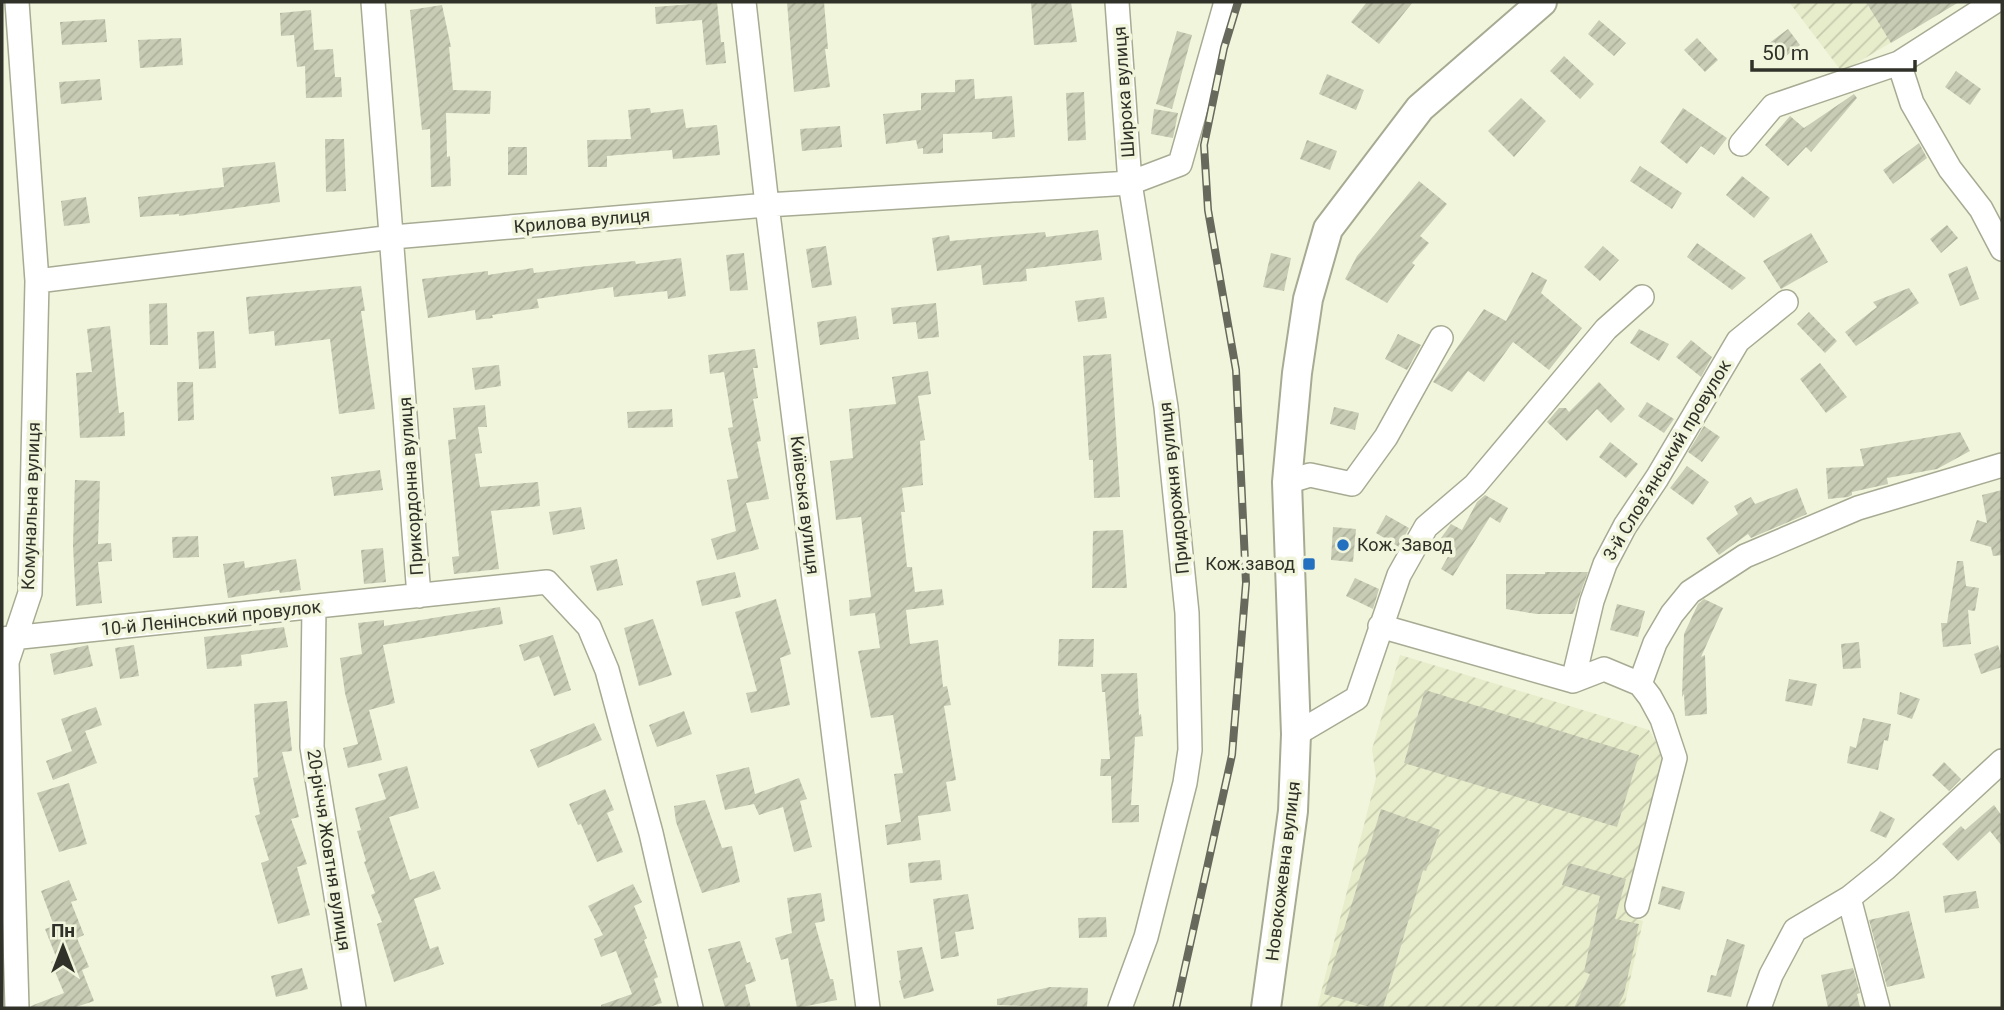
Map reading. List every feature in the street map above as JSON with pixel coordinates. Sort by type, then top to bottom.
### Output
[{"type":"street","name":"Комунальна вулиця","points":[[17,2],[37,281],[30,593],[9,639],[7,663],[17,1008]]},
{"type":"street","name":"Прикордонна вулиця","points":[[373,2],[419,596],[547,582],[589,627],[607,670],[618,708],[651,833],[691,1008]]},
{"type":"street","name":"Київська вулиця","points":[[744,2],[868,1008]]},
{"type":"street","name":"Широка вулиця","points":[[1118,2],[1130,183]]},
{"type":"street","points":[[1130,183],[1180,164],[1226,2]]},
{"type":"street","name":"Новокожевна вулиця","points":[[1266,1008],[1293,811],[1296,734],[1287,482],[1297,373],[1308,299],[1328,229],[1420,107],[1542,2]]},
{"type":"street","points":[[1741,144],[1773,106],[1899,63],[1994,2]]},
{"type":"street","points":[[1899,63],[1912,103],[1950,169],[1981,209],[2002,249]]},
{"type":"street","name":"Крилова вулиця","points":[[37,281],[393,237],[767,205],[1130,183]]},
{"type":"street","name":"Придорожня вулиця","points":[[1120,1008],[1146,937],[1185,783],[1189,750],[1187,613],[1166,407],[1130,183]]},
{"type":"street","points":[[1296,734],[1357,698],[1399,575],[1426,527],[1475,485],[1606,329],[1642,297]]},
{"type":"street","name":"3-й Слов’янський провулок","points":[[1573,681],[1601,576],[1625,526],[1657,478],[1738,341],[1786,302]]},
{"type":"street","points":[[1287,482],[1310,475],[1352,484],[1386,437],[1441,338]]},
{"type":"street","points":[[1640,684],[1654,643],[1684,599],[1690,592],[1745,556],[1858,508],[2002,465]]},
{"type":"street","name":"10-й Ленінський провулок","points":[[9,639],[419,596]]},
{"type":"street","name":"20-річчя Жовтня вулиця","points":[[314,608],[312,747],[354,1008]]},
{"type":"street","points":[[1380,626],[1573,681],[1604,669],[1640,684],[1662,719],[1675,758],[1637,906]]},
{"type":"street","points":[[1759,1008],[1771,975],[1795,930],[1849,898],[1885,869],[2002,761]]},
{"type":"street","points":[[1849,898],[1878,1008]]},
{"type":"shaded area","points":[[1789,2],[1958,2],[1842,72]]},
{"type":"shaded area","points":[[1400,655],[1649,730],[1667,761],[1630,917],[1643,921],[1624,1008],[1317,1008],[1376,778],[1372,749]]},
{"type":"building","points":[[717,2],[726,63],[706,65],[702,20],[656,24],[655,7]]},
{"type":"building","points":[[787,2],[824,2],[828,49],[825,49],[830,87],[794,92]]},
{"type":"building","points":[[1031,2],[1071,2],[1077,42],[1034,45]]},
{"type":"building","points":[[1367,2],[1413,2],[1379,44],[1351,22]]},
{"type":"building","points":[[1866,2],[1959,2],[1891,43]]},
{"type":"building","points":[[442,5],[451,47],[453,90],[491,91],[490,114],[446,113],[451,186],[431,187],[430,129],[422,130],[410,10]]},
{"type":"building","points":[[311,10],[314,50],[333,49],[335,77],[341,77],[342,97],[306,98],[305,66],[297,67],[294,35],[281,36],[280,13]]},
{"type":"building","points":[[105,19],[107,42],[62,45],[60,22]]},
{"type":"building","points":[[1599,20],[1626,43],[1614,56],[1588,34]]},
{"type":"building","points":[[1788,29],[1800,45],[1781,60],[1768,44]]},
{"type":"building","points":[[1177,31],[1192,35],[1172,109],[1156,104]]},
{"type":"building","points":[[181,38],[183,65],[140,68],[138,40]]},
{"type":"building","points":[[1697,38],[1718,60],[1705,72],[1684,50]]},
{"type":"building","points":[[1564,56],[1594,84],[1580,99],[1550,71]]},
{"type":"building","points":[[1956,71],[1981,89],[1970,105],[1945,87]]},
{"type":"building","points":[[1327,74],[1364,90],[1356,110],[1319,94]]},
{"type":"building","points":[[100,79],[102,100],[61,104],[59,82]]},
{"type":"building","points":[[974,79],[975,99],[1012,96],[1015,137],[992,139],[992,132],[943,134],[943,153],[923,154],[923,148],[918,149],[916,140],[886,144],[883,114],[921,110],[921,93],[955,92],[955,80]]},
{"type":"building","points":[[1084,92],[1086,140],[1068,141],[1066,93]]},
{"type":"building","points":[[1854,94],[1857,98],[1811,152],[1806,147],[1788,166],[1765,145],[1790,116],[1804,128]]},
{"type":"building","points":[[1521,98],[1546,121],[1514,157],[1488,131]]},
{"type":"building","points":[[650,108],[651,113],[683,109],[686,128],[717,125],[720,155],[673,159],[672,150],[607,156],[607,167],[588,167],[587,140],[631,139],[628,110]]},
{"type":"building","points":[[1683,108],[1727,138],[1714,155],[1701,146],[1687,164],[1660,142]]},
{"type":"building","points":[[1154,109],[1178,113],[1173,138],[1151,134]]},
{"type":"building","points":[[840,126],[842,147],[802,151],[800,129]]},
{"type":"building","points":[[325,139],[344,139],[346,191],[326,192]]},
{"type":"building","points":[[1307,140],[1337,151],[1330,170],[1300,159]]},
{"type":"building","points":[[1919,143],[1927,158],[1893,184],[1883,170]]},
{"type":"building","points":[[508,147],[527,147],[527,175],[508,175]]},
{"type":"building","points":[[275,162],[280,202],[179,216],[140,217],[138,197],[224,187],[222,168]]},
{"type":"building","points":[[1640,166],[1682,193],[1672,209],[1630,181]]},
{"type":"building","points":[[1742,176],[1770,198],[1754,218],[1726,195]]},
{"type":"building","points":[[1419,181],[1447,204],[1420,236],[1429,243],[1412,263],[1415,265],[1387,303],[1345,279],[1357,256]]},
{"type":"building","points":[[86,197],[90,223],[64,226],[61,201]]},
{"type":"building","points":[[1947,225],[1958,238],[1941,253],[1930,239]]},
{"type":"building","points":[[1098,230],[1102,260],[1026,269],[1027,281],[983,285],[981,265],[937,271],[932,238],[949,235],[950,241],[1045,232],[1046,237]]},
{"type":"building","points":[[1811,233],[1828,262],[1781,289],[1763,261]]},
{"type":"building","points":[[1697,243],[1746,278],[1732,290],[1687,257]]},
{"type":"building","points":[[826,246],[832,285],[812,288],[806,249]]},
{"type":"building","points":[[1603,246],[1619,260],[1600,281],[1584,267]]},
{"type":"building","points":[[744,253],[748,290],[730,291],[726,255]]},
{"type":"building","points":[[1271,253],[1291,258],[1284,291],[1263,287]]},
{"type":"building","points":[[681,258],[686,296],[668,299],[667,291],[614,297],[613,287],[537,299],[539,308],[492,315],[493,318],[476,320],[475,310],[428,318],[422,279],[488,271],[488,275],[533,268],[534,273]]},
{"type":"building","points":[[1967,266],[1979,299],[1960,306],[1948,274]]},
{"type":"building","points":[[1532,272],[1547,280],[1541,293],[1582,328],[1549,370],[1513,342],[1484,382],[1468,371],[1452,392],[1433,382],[1484,309],[1506,321]]},
{"type":"building","points":[[361,286],[365,311],[361,311],[375,409],[339,414],[330,339],[275,346],[274,331],[249,334],[246,297]]},
{"type":"building","points":[[1909,288],[1919,303],[1856,346],[1845,332],[1877,307],[1873,302]]},
{"type":"building","points":[[1104,297],[1107,318],[1078,322],[1075,301]]},
{"type":"building","points":[[167,303],[168,345],[150,345],[149,304]]},
{"type":"building","points":[[936,303],[939,337],[918,339],[916,322],[893,324],[891,308]]},
{"type":"building","points":[[1809,312],[1837,341],[1825,353],[1797,324]]},
{"type":"building","points":[[856,316],[859,339],[820,345],[817,322]]},
{"type":"building","points":[[110,326],[119,413],[124,412],[125,436],[80,438],[76,373],[92,372],[87,329]]},
{"type":"building","points":[[1639,329],[1669,344],[1659,361],[1630,343]]},
{"type":"building","points":[[214,331],[216,368],[199,369],[197,332]]},
{"type":"building","points":[[1398,334],[1421,345],[1407,370],[1385,359]]},
{"type":"building","points":[[1691,340],[1712,357],[1701,377],[1676,357]]},
{"type":"building","points":[[755,349],[758,368],[753,368],[758,398],[753,399],[761,441],[757,442],[769,499],[746,503],[759,549],[717,560],[711,539],[736,531],[727,480],[738,478],[728,428],[733,427],[724,372],[710,374],[708,355]]},
{"type":"building","points":[[1111,354],[1120,497],[1094,498],[1083,356]]},
{"type":"building","points":[[1820,363],[1847,397],[1826,413],[1800,379]]},
{"type":"building","points":[[499,365],[501,386],[475,390],[472,368]]},
{"type":"building","points":[[928,371],[931,394],[918,396],[925,440],[920,441],[923,485],[902,488],[905,512],[901,512],[907,567],[912,567],[915,592],[942,589],[944,605],[906,610],[910,644],[938,640],[943,687],[947,686],[951,705],[944,706],[956,780],[946,782],[951,811],[918,816],[921,840],[887,845],[885,825],[901,822],[894,774],[903,773],[893,715],[871,718],[858,651],[880,648],[875,613],[850,616],[849,600],[871,597],[861,517],[836,520],[830,461],[853,458],[849,409],[896,404],[892,377]]},
{"type":"building","points":[[177,382],[193,382],[194,420],[178,421]]},
{"type":"building","points":[[1599,382],[1625,409],[1611,423],[1597,409],[1567,441],[1547,422],[1559,408],[1566,408],[1569,412]]},
{"type":"building","points":[[1647,402],[1674,419],[1664,433],[1638,416]]},
{"type":"building","points":[[485,405],[487,427],[478,427],[482,453],[475,454],[480,487],[538,482],[540,506],[491,511],[499,569],[454,574],[452,557],[459,556],[448,440],[456,439],[453,408]]},
{"type":"building","points":[[1334,407],[1359,413],[1355,430],[1330,424]]},
{"type":"building","points":[[672,409],[673,427],[628,428],[627,412]]},
{"type":"building","points":[[1704,426],[1720,437],[1702,462],[1688,452]]},
{"type":"building","points":[[1960,432],[1970,451],[1937,469],[1887,478],[1888,484],[1852,492],[1848,497],[1828,499],[1826,468],[1864,466],[1860,449]]},
{"type":"building","points":[[1610,442],[1638,464],[1626,478],[1599,457]]},
{"type":"building","points":[[1687,466],[1709,482],[1693,505],[1670,488]]},
{"type":"building","points":[[380,470],[383,490],[334,496],[331,477]]},
{"type":"building","points":[[75,480],[100,481],[98,544],[111,543],[112,561],[98,562],[102,603],[76,606],[73,545]]},
{"type":"building","points":[[1797,488],[1807,514],[1751,538],[1748,534],[1719,555],[1706,538],[1738,514],[1734,506],[1751,497],[1755,504]]},
{"type":"building","points":[[2002,490],[2002,555],[1993,556],[1991,547],[1970,541],[1977,520],[1987,523],[1982,495]]},
{"type":"building","points":[[1485,495],[1508,508],[1500,523],[1490,517],[1453,576],[1441,569],[1454,546],[1441,538],[1451,524],[1462,530],[1477,502]]},
{"type":"building","points":[[581,507],[585,529],[553,535],[549,512]]},
{"type":"building","points":[[1386,515],[1409,528],[1399,547],[1376,533]]},
{"type":"building","name":"Кож. Завод","points":[[1333,527],[1356,529],[1353,562],[1331,560]]},
{"type":"building","points":[[1123,530],[1127,588],[1092,588],[1093,531]]},
{"type":"building","points":[[198,536],[199,557],[173,558],[172,537]]},
{"type":"building","points":[[383,548],[386,582],[364,584],[361,550]]},
{"type":"building","points":[[296,559],[301,590],[280,593],[279,590],[228,598],[223,564],[244,561],[245,568]]},
{"type":"building","points":[[617,559],[623,585],[597,591],[590,566]]},
{"type":"building","points":[[1957,561],[1963,561],[1966,586],[1979,588],[1975,611],[1968,610],[1971,644],[1943,647],[1941,623],[1947,623]]},
{"type":"building","points":[[735,572],[741,597],[702,606],[696,581]]},
{"type":"building","points":[[1588,572],[1573,614],[1537,614],[1506,609],[1506,574]]},
{"type":"building","points":[[1355,578],[1379,589],[1373,609],[1346,596]]},
{"type":"building","points":[[776,599],[791,654],[780,658],[790,705],[751,713],[746,693],[757,691],[735,612]]},
{"type":"building","points":[[1704,599],[1723,608],[1701,657],[1705,655],[1707,714],[1685,716],[1684,694],[1682,697],[1684,634],[1698,604]]},
{"type":"building","points":[[1617,604],[1645,611],[1638,637],[1610,630]]},
{"type":"building","points":[[500,607],[503,624],[383,645],[395,703],[369,710],[382,760],[348,768],[343,748],[358,744],[345,693],[340,658],[362,654],[358,623],[384,620],[384,626]]},
{"type":"building","points":[[653,619],[672,675],[639,686],[624,628]]},
{"type":"building","points":[[284,627],[288,647],[241,655],[242,666],[207,669],[204,637]]},
{"type":"building","points":[[553,635],[571,690],[554,696],[539,656],[524,661],[519,645]]},
{"type":"building","points":[[1059,639],[1094,639],[1093,667],[1058,666]]},
{"type":"building","points":[[1859,642],[1861,668],[1843,669],[1841,644]]},
{"type":"building","points":[[88,645],[93,666],[54,675],[50,654]]},
{"type":"building","points":[[134,645],[139,676],[120,679],[115,648]]},
{"type":"building","points":[[1998,645],[2002,667],[1981,674],[1974,654]]},
{"type":"building","points":[[1137,673],[1143,736],[1135,737],[1131,805],[1139,805],[1139,822],[1112,823],[1111,776],[1100,776],[1101,759],[1110,759],[1101,674]]},
{"type":"building","points":[[1789,679],[1817,684],[1812,706],[1785,701]]},
{"type":"building","points":[[1425,690],[1639,755],[1617,827],[1404,763]]},
{"type":"building","points":[[1900,692],[1920,699],[1912,719],[1897,714]]},
{"type":"building","points":[[287,701],[292,751],[282,752],[299,817],[291,819],[307,864],[297,867],[310,915],[278,924],[261,863],[269,860],[255,816],[260,814],[253,778],[258,777],[254,704]]},
{"type":"building","points":[[96,707],[102,725],[85,731],[97,763],[53,780],[46,761],[72,751],[61,719]]},
{"type":"building","points":[[684,711],[692,734],[657,747],[649,725]]},
{"type":"building","points":[[1863,718],[1891,724],[1888,741],[1884,740],[1878,770],[1847,763],[1850,746],[1856,748]]},
{"type":"building","points":[[594,723],[602,740],[538,768],[530,750]]},
{"type":"building","points":[[1944,762],[1961,779],[1949,791],[1932,775]]},
{"type":"building","points":[[407,766],[419,808],[389,817],[410,880],[434,871],[441,889],[414,899],[430,949],[438,946],[444,964],[394,982],[377,924],[382,922],[371,895],[375,893],[364,862],[366,861],[357,831],[361,830],[355,808],[386,799],[378,774]]},
{"type":"building","points":[[749,767],[755,794],[799,778],[807,799],[800,801],[812,847],[794,852],[783,807],[759,815],[754,804],[725,810],[716,775]]},
{"type":"building","points":[[69,783],[87,844],[59,852],[37,793]]},
{"type":"building","points":[[605,789],[614,810],[607,813],[623,852],[597,862],[581,824],[578,825],[569,804]]},
{"type":"building","points":[[705,800],[722,848],[732,846],[740,882],[702,893],[676,822],[674,806]]},
{"type":"building","points":[[1994,805],[2002,816],[2002,846],[1990,831],[1958,861],[1942,844],[1961,826],[1965,830]]},
{"type":"building","points":[[1381,809],[1440,830],[1426,871],[1423,870],[1383,1008],[1373,1008],[1324,994]]},
{"type":"building","points":[[1880,811],[1895,819],[1886,838],[1870,831]]},
{"type":"building","points":[[940,860],[942,880],[910,883],[908,863]]},
{"type":"building","points":[[1569,863],[1626,879],[1615,919],[1639,924],[1624,994],[1617,1008],[1574,1008],[1590,974],[1584,972],[1600,896],[1562,885]]},
{"type":"building","points":[[69,880],[77,900],[71,902],[84,935],[77,938],[89,967],[82,970],[94,1001],[73,1008],[31,1008],[64,993],[51,962],[57,959],[45,929],[54,926],[41,891]]},
{"type":"building","points":[[633,884],[642,902],[634,906],[647,938],[644,940],[658,977],[654,979],[662,1003],[646,1008],[601,1008],[601,1005],[632,994],[616,951],[601,957],[594,939],[603,935],[588,906]]},
{"type":"building","points":[[1662,886],[1685,892],[1680,910],[1658,904]]},
{"type":"building","points":[[1976,891],[1979,908],[1945,913],[1943,896]]},
{"type":"building","points":[[821,893],[825,921],[815,923],[837,1000],[797,1008],[788,958],[781,960],[775,938],[792,933],[787,898]]},
{"type":"building","points":[[968,894],[974,929],[955,932],[959,956],[941,959],[933,899]]},
{"type":"building","points":[[1909,911],[1925,978],[1887,987],[1869,920]]},
{"type":"building","points":[[1106,917],[1107,937],[1079,938],[1078,918]]},
{"type":"building","points":[[1727,939],[1745,945],[1731,997],[1707,992],[1711,975],[1716,976]]},
{"type":"building","points":[[740,941],[756,981],[745,985],[751,1008],[725,1008],[708,949]]},
{"type":"building","points":[[922,947],[934,991],[904,999],[899,981],[897,951]]},
{"type":"building","points":[[302,968],[308,989],[276,997],[271,976]]},
{"type":"building","points":[[1853,968],[1860,993],[1857,994],[1860,1008],[1828,1008],[1821,975]]},
{"type":"building","points":[[1050,987],[1088,988],[1087,1008],[997,1005],[997,999]]},
{"type":"railway","points":[[1176,1008],[1232,755],[1246,583],[1236,370],[1208,210],[1204,145],[1224,48],[1238,2]]},
{"type":"place","name":"Кож. Завод","points":[[1343,545]]},
{"type":"place","name":"Кож.завод","points":[[1309,564]]}]
